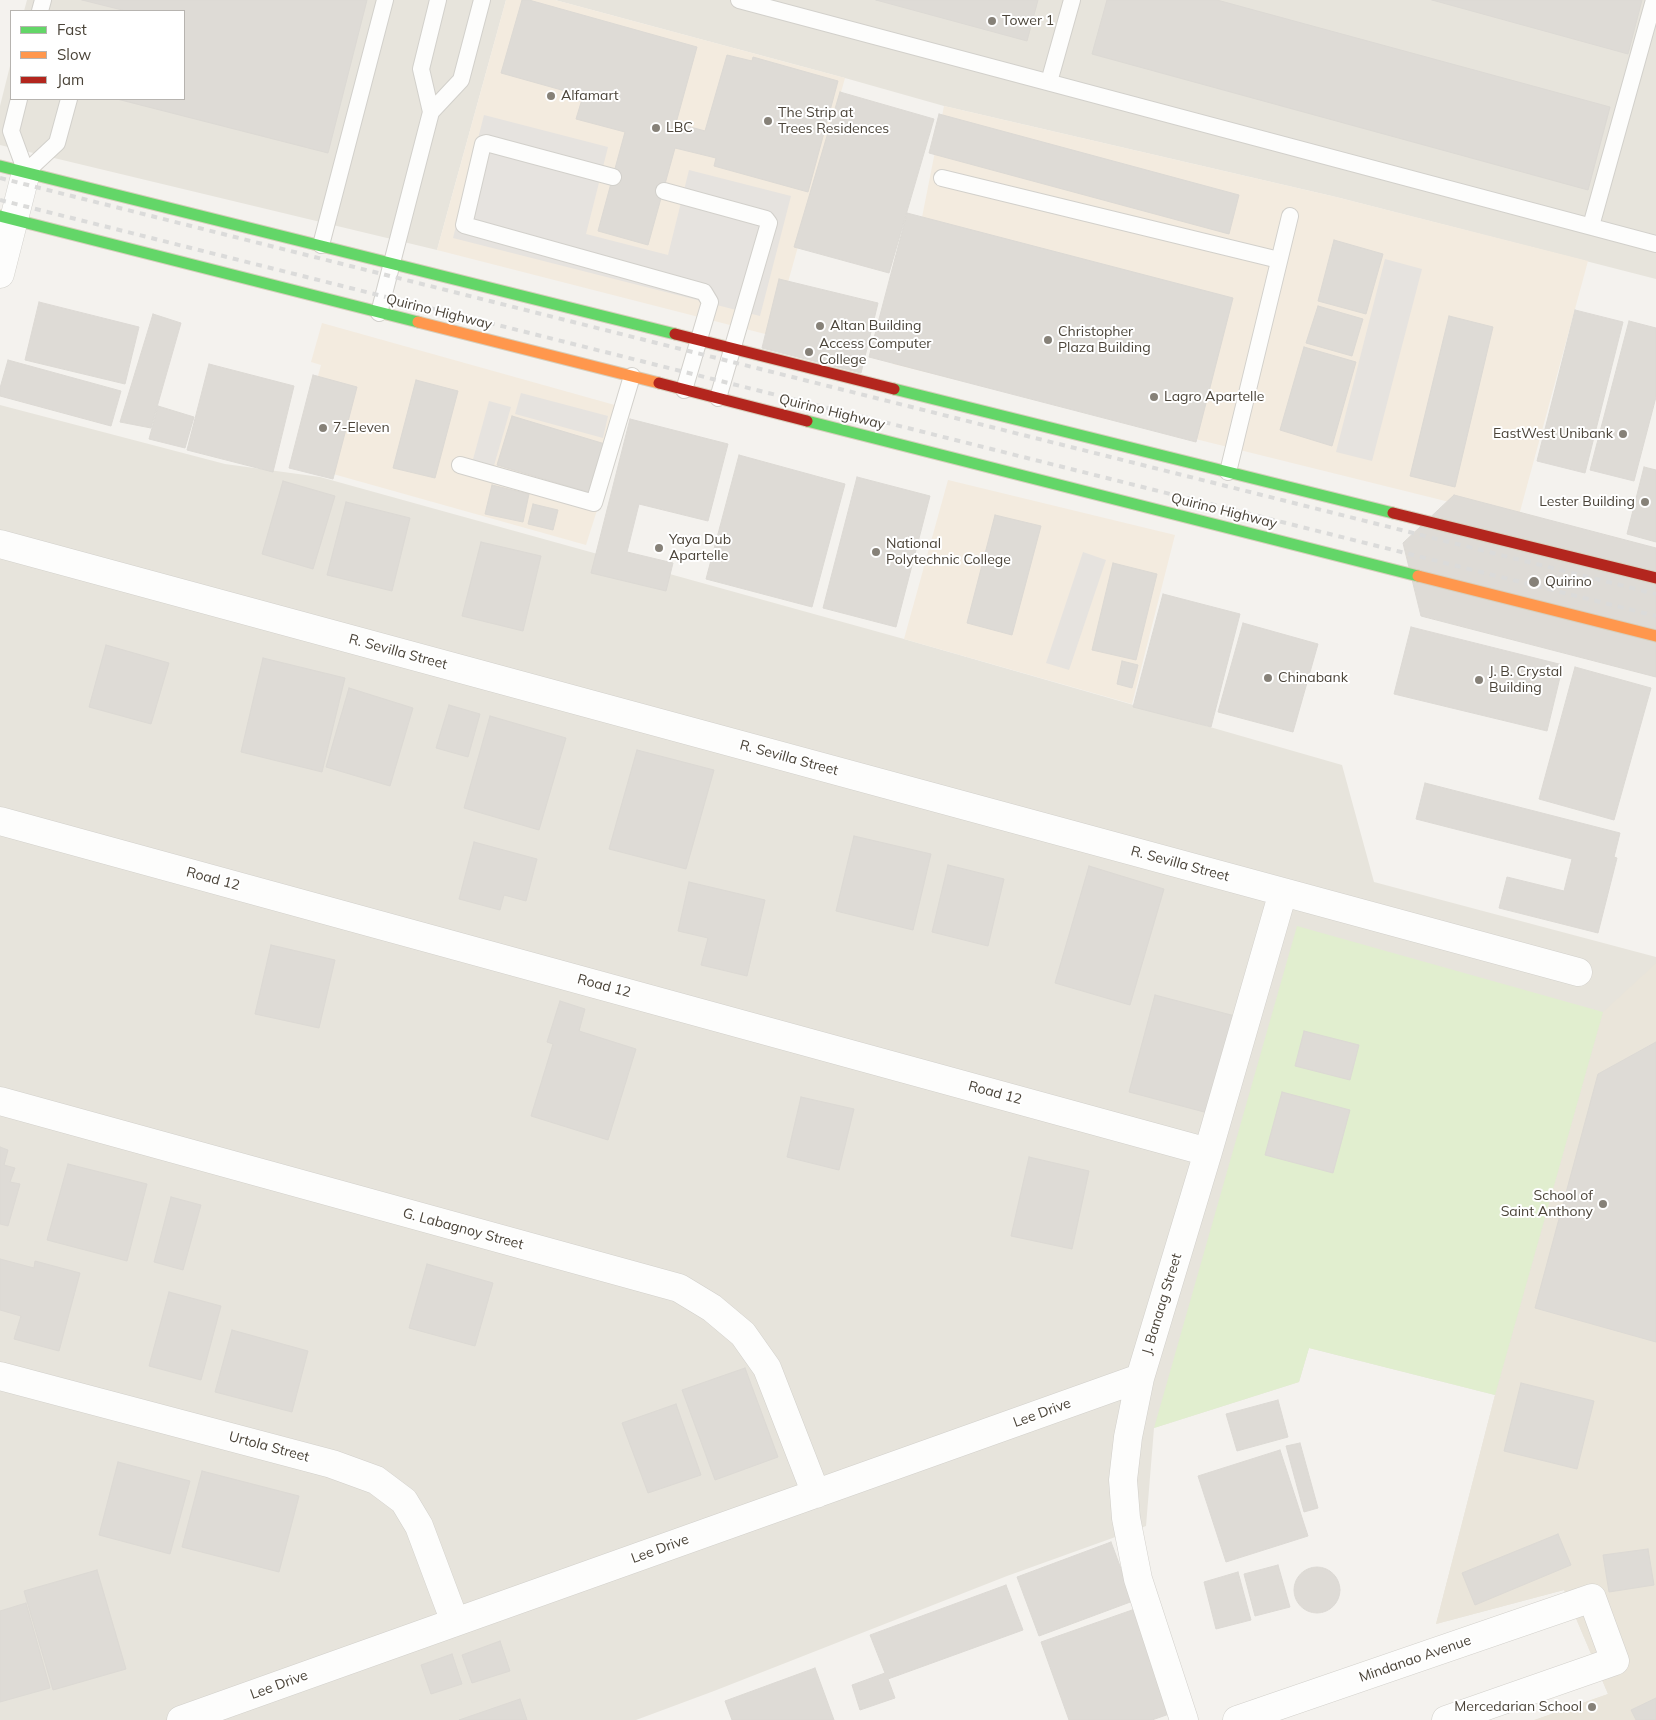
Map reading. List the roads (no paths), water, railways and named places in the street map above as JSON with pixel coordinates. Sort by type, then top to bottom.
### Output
[{"type":"main road","points":[[0,166],[1656,578]]},
{"type":"main road","name":"Quirino Highway","points":[[7,218],[1656,636]]},
{"type":"street","points":[[0,274],[7,218],[26,172]]},
{"type":"street","name":"R. Sevilla Street","points":[[0,544],[1578,972]]},
{"type":"street","name":"Road 12","points":[[0,821],[1208,1152]]},
{"type":"street","name":"J. Banaag Street","points":[[1184,1720],[1138,1579],[1126,1518],[1123,1480],[1128,1437],[1140,1378],[1283,892]]},
{"type":"street","name":"G. Labagnoy Street","points":[[0,1102],[678,1288],[712,1308],[743,1334],[767,1368],[816,1494]]},
{"type":"street","name":"Urtola Street","points":[[0,1376],[332,1464],[376,1480],[404,1501],[419,1526],[455,1622]]},
{"type":"street","name":"Lee Drive","points":[[181,1720],[1140,1378]]},
{"type":"street","name":"Mindanao Avenue","points":[[1237,1720],[1592,1598],[1615,1661],[1446,1720]]},
{"type":"lane","points":[[321,245],[386,0]]},
{"type":"lane","points":[[379,312],[431,112],[421,69],[438,0]]},
{"type":"lane","points":[[431,112],[461,80],[482,0]]},
{"type":"lane","points":[[739,0],[1656,244]]},
{"type":"lane","points":[[1049,82],[1072,0]]},
{"type":"lane","points":[[1591,226],[1654,0]]},
{"type":"lane","points":[[19,100],[11,132],[26,172],[58,143],[69,100]]},
{"type":"lane","points":[[613,177],[486,143],[484,144],[464,225],[704,292],[710,302],[684,390]]},
{"type":"lane","points":[[942,178],[1279,260]]},
{"type":"lane","points":[[664,191],[768,221],[770,224],[718,398]]},
{"type":"lane","points":[[1228,472],[1290,216]]},
{"type":"lane","points":[[460,465],[594,503],[632,376]]},
{"type":"railway","points":[[0,178],[1656,594]]},
{"type":"railway","points":[[0,200],[1656,616]]},
{"type":"place","name":"Tower 1","points":[[992,21]]},
{"type":"place","name":"Alfamart","points":[[551,96]]},
{"type":"place","name":"The Strip at Trees Residences","points":[[768,121]]},
{"type":"place","name":"LBC","points":[[656,128]]},
{"type":"place","name":"Altan Building","points":[[820,326]]},
{"type":"place","name":"Christopher Plaza Building","points":[[1048,340]]},
{"type":"place","name":"Access Computer College","points":[[809,352]]},
{"type":"place","name":"Lagro Apartelle","points":[[1154,397]]},
{"type":"place","name":"7-Eleven","points":[[323,428]]},
{"type":"place","name":"EastWest Unibank","points":[[1623,434]]},
{"type":"place","name":"Lester Building","points":[[1645,502]]},
{"type":"place","name":"Yaya Dub Apartelle","points":[[659,548]]},
{"type":"place","name":"National Polytechnic College","points":[[876,552]]},
{"type":"place","name":"Quirino","points":[[1534,582]]},
{"type":"place","name":"Chinabank","points":[[1268,678]]},
{"type":"place","name":"J. B. Crystal Building","points":[[1479,680]]},
{"type":"place","name":"School of Saint Anthony","points":[[1603,1204]]},
{"type":"place","name":"Mercedarian School","points":[[1592,1707]]}]
